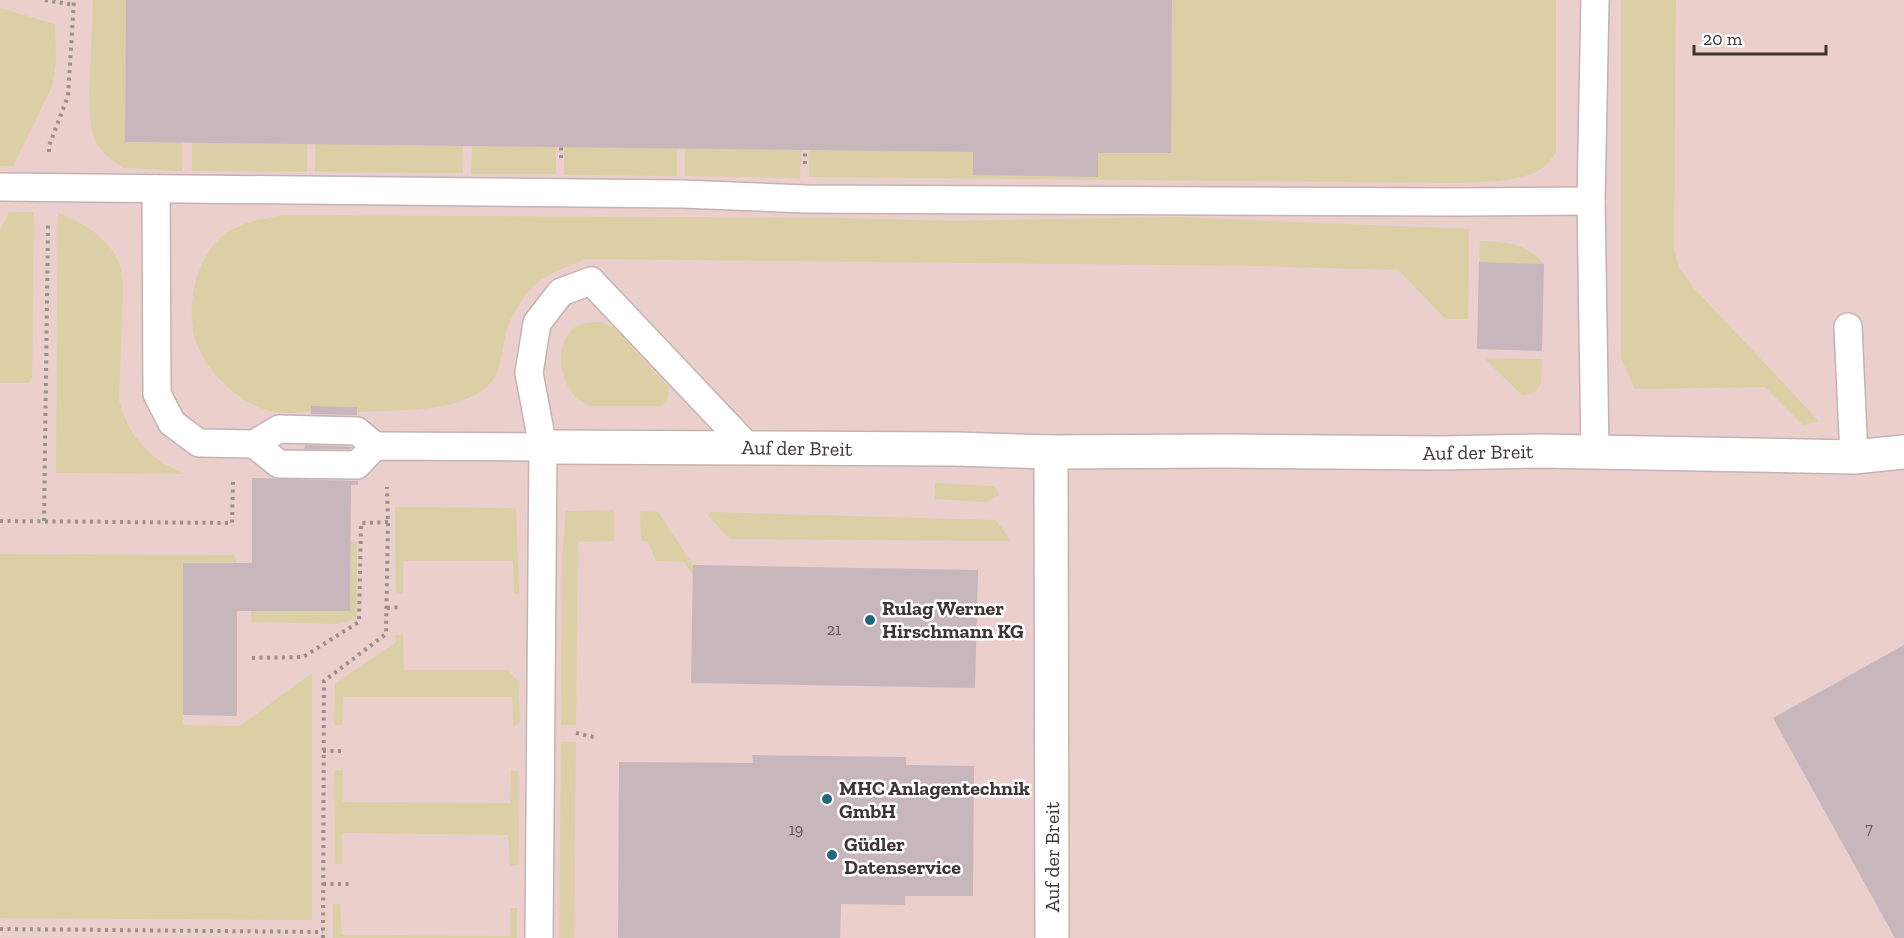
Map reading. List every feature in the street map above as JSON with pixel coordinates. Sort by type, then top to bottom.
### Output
[{"type":"street","name":"Auf der Breit","points":[[543,447],[748,447],[1051,452],[1595,452],[1854,457],[1904,452]]},
{"type":"street","name":"Auf der Breit","points":[[1051,452],[1053,938]]},
{"type":"lane","points":[[1595,0],[1591,201],[1595,452]]},
{"type":"lane","points":[[0,187],[682,194],[805,199],[1591,201]]},
{"type":"lane","points":[[156,189],[157,394],[172,423],[199,443],[244,444],[279,464],[357,465],[380,446],[543,447]]},
{"type":"lane","points":[[538,938],[543,447],[529,373],[537,323],[561,292],[591,281],[748,447]]},
{"type":"lane","points":[[1848,327],[1854,457]]},
{"type":"path","points":[[44,521],[49,146],[68,96],[74,2],[45,0]]},
{"type":"path","points":[[805,150],[805,164]]},
{"type":"path","points":[[0,521],[232,523],[244,444]]},
{"type":"path","points":[[323,938],[324,681],[386,634],[388,522],[380,446]]},
{"type":"path","points":[[252,658],[303,657],[359,622],[361,523],[388,522]]},
{"type":"path","points":[[387,608],[401,607]]},
{"type":"path","points":[[577,733],[598,738]]},
{"type":"path","points":[[323,751],[345,751]]},
{"type":"path","points":[[323,884],[353,884]]},
{"type":"path","points":[[0,929],[323,932]]},
{"type":"path","points":[[112,931],[112,938]]},
{"type":"path","points":[[223,932],[223,938]]},
{"type":"shaded area","points":[[0,0],[1904,0],[1904,938],[0,938]]},
{"type":"shaded area","points":[[93,0],[126,0],[125,142],[182,143],[182,171],[123,168],[97,145],[91,128],[89,99]]},
{"type":"shaded area","points":[[1172,0],[1556,0],[1556,152],[1544,167],[1525,176],[1515,179],[1461,183],[809,177],[810,150],[973,152],[973,175],[1098,177],[1098,153],[1170,153]]},
{"type":"shaded area","points":[[1621,0],[1676,0],[1674,250],[1679,268],[1694,288],[1818,422],[1803,425],[1765,387],[1635,389],[1621,358]]},
{"type":"shaded area","points":[[0,8],[55,24],[56,61],[52,87],[13,166],[0,166]]},
{"type":"shaded area","points":[[192,143],[307,144],[307,172],[192,171]]},
{"type":"shaded area","points":[[315,144],[463,146],[463,173],[315,172]]},
{"type":"shaded area","points":[[472,146],[556,147],[556,174],[471,174]]},
{"type":"shaded area","points":[[564,147],[677,148],[677,176],[564,175]]},
{"type":"shaded area","points":[[685,148],[801,150],[800,178],[685,176]]},
{"type":"shaded area","points":[[9,212],[34,212],[32,379],[28,383],[0,383],[0,230]]},
{"type":"shaded area","points":[[58,213],[97,234],[118,260],[122,282],[119,400],[123,414],[143,446],[162,462],[186,474],[56,473]]},
{"type":"shaded area","points":[[284,215],[843,218],[954,221],[1174,217],[1469,229],[1468,319],[1446,319],[1398,270],[1252,266],[586,259],[546,277],[529,292],[510,321],[495,377],[480,392],[448,405],[410,410],[357,412],[357,407],[311,406],[311,412],[278,413],[263,409],[240,397],[211,370],[194,336],[192,308],[193,293],[202,264],[217,241],[240,226]]},
{"type":"shaded area","points":[[1480,241],[1515,245],[1530,252],[1544,264],[1479,262]]},
{"type":"shaded area","points":[[600,322],[614,328],[667,385],[668,397],[662,406],[590,406],[579,400],[573,393],[567,384],[562,366],[562,348],[565,339],[577,326]]},
{"type":"shaded area","points":[[1484,358],[1542,359],[1541,384],[1534,393],[1522,395]]},
{"type":"shaded area","points":[[935,483],[993,486],[999,495],[986,502],[935,499]]},
{"type":"shaded area","points":[[395,507],[516,508],[519,594],[514,594],[513,561],[403,561],[403,594],[396,593]]},
{"type":"shaded area","points":[[614,510],[614,541],[578,542],[576,725],[561,725],[562,560],[566,511]]},
{"type":"shaded area","points":[[640,511],[658,512],[693,565],[693,575],[684,562],[656,561],[648,542],[641,541]]},
{"type":"shaded area","points":[[711,512],[996,520],[1011,541],[730,539],[709,517]]},
{"type":"shaded area","points":[[351,542],[357,542],[357,615],[354,619],[340,624],[252,622],[251,611],[350,611]]},
{"type":"shaded area","points":[[0,554],[234,555],[237,563],[183,563],[183,725],[240,726],[312,673],[312,920],[0,918]]},
{"type":"shaded area","points":[[395,635],[403,635],[404,670],[508,670],[518,681],[520,721],[518,725],[513,726],[512,697],[343,697],[343,724],[334,726],[335,684],[396,642]]},
{"type":"shaded area","points":[[561,742],[576,742],[574,938],[559,938]]},
{"type":"shaded area","points":[[334,770],[343,770],[343,802],[510,803],[511,770],[518,771],[519,865],[510,866],[508,835],[342,833],[342,864],[335,864]]},
{"type":"shaded area","points":[[333,904],[340,904],[342,935],[510,936],[510,908],[517,908],[517,938],[333,938]]},
{"type":"building","points":[[126,0],[1172,0],[1171,153],[1098,153],[1098,177],[973,175],[973,152],[125,142]]},
{"type":"building","points":[[1479,262],[1544,264],[1542,351],[1477,349]]},
{"type":"building","points":[[311,406],[357,407],[357,415],[311,414]]},
{"type":"building","points":[[306,445],[352,447],[350,449],[303,449]]},
{"type":"building","points":[[252,478],[358,481],[358,485],[351,485],[350,611],[237,611],[237,716],[183,715],[183,563],[252,563]]},
{"type":"building","points":[[693,565],[978,570],[975,688],[691,683]]},
{"type":"building","points":[[1904,645],[1904,938],[1895,938],[1773,718]]},
{"type":"building","points":[[752,755],[906,757],[906,765],[974,766],[973,896],[905,896],[905,905],[841,904],[840,938],[618,938],[619,762],[753,763]]},
{"type":"place","name":"Rulag Werner Hirschmann KG","points":[[870,620]]},
{"type":"place","name":"MHC Anlagentechnik GmbH","points":[[827,799]]},
{"type":"place","name":"Güdler Datenservice","points":[[832,855]]}]
